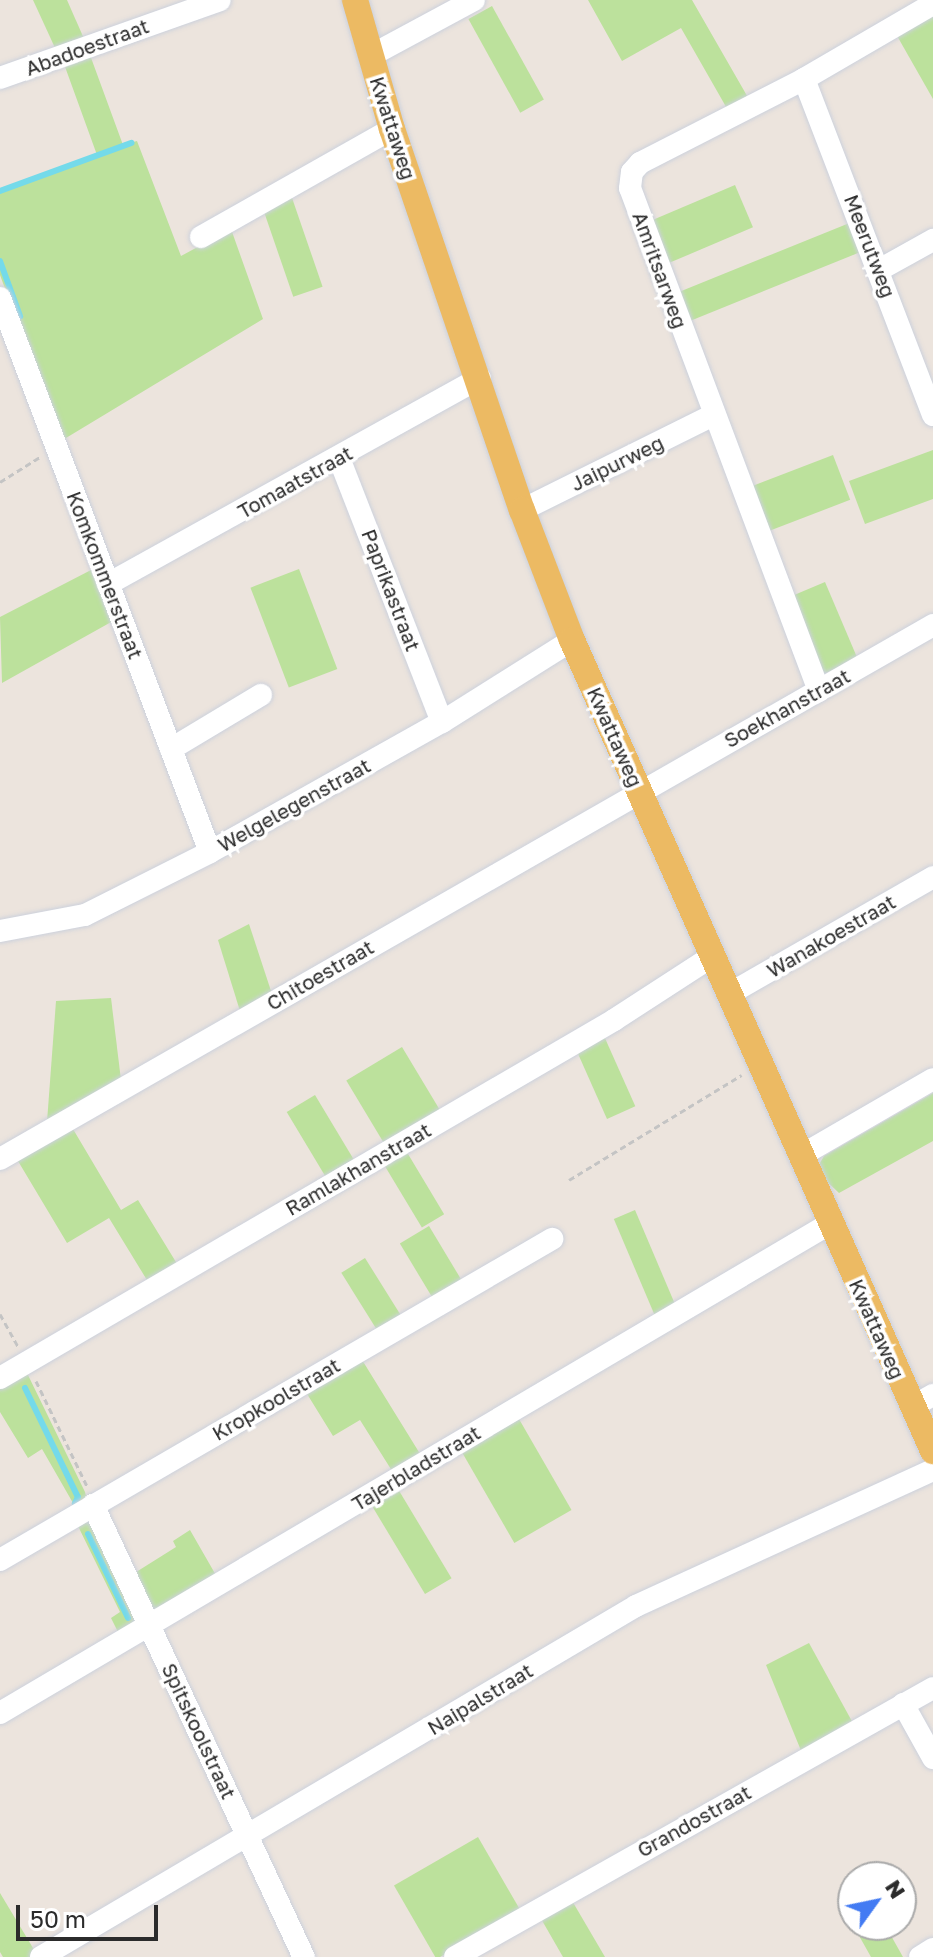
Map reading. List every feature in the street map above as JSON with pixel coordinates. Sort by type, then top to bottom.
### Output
[{"type":"main road","name":"Kwattaweg","points":[[355,0],[392,129],[480,378],[522,510],[572,640],[729,994],[763,1063],[831,1223],[922,1401],[933,1451]]},
{"type":"street","name":"Abadoestraat","points":[[0,78],[220,0]]},
{"type":"street","points":[[370,56],[474,0]]},
{"type":"street","name":"Amritsarweg","points":[[819,691],[630,188],[632,172],[640,163],[804,79],[933,4]]},
{"type":"street","name":"Meerutweg","points":[[804,79],[928,386],[933,415]]},
{"type":"street","points":[[201,237],[392,129]]},
{"type":"street","points":[[879,270],[933,240]]},
{"type":"street","name":"Komkommerstraat","points":[[2,308],[210,852]]},
{"type":"street","name":"Tomaatstraat","points":[[108,584],[480,378]]},
{"type":"street","name":"Jaipurweg","points":[[522,510],[713,415]]},
{"type":"street","name":"Paprikastraat","points":[[339,458],[442,722]]},
{"type":"street","name":"Soekhanstraat","points":[[640,790],[933,625]]},
{"type":"street","name":"Welgelegenstraat","points":[[0,931],[85,915],[210,852],[442,722],[572,640]]},
{"type":"street","points":[[171,749],[261,695]]},
{"type":"street","name":"Chitoestraat","points":[[0,1159],[640,790]]},
{"type":"street","name":"Wanakoestraat","points":[[729,994],[933,877]]},
{"type":"street","name":"Ramlakhanstraat","points":[[0,1378],[614,1020],[714,955]]},
{"type":"street","points":[[802,1155],[933,1079]]},
{"type":"street","name":"Tajerbladstraat","points":[[0,1713],[831,1223]]},
{"type":"street","name":"Kropkoolstraat","points":[[0,1560],[552,1239]]},
{"type":"street","name":"Naipalstraat","points":[[41,1957],[636,1606],[933,1470]]},
{"type":"street","name":"Spitskoolstraat","points":[[95,1504],[304,1957]]},
{"type":"street","name":"Grandostraat","points":[[455,1957],[933,1688]]},
{"type":"street","points":[[903,1704],[926,1726],[933,1758]]},
{"type":"street","points":[[920,1957],[933,1949]]},
{"type":"path","points":[[0,482],[57,447]]},
{"type":"path","points":[[569,1180],[763,1063]]},
{"type":"path","points":[[0,1314],[27,1362],[95,1504]]},
{"type":"green space","points":[[33,0],[67,0],[85,41],[56,50]]},
{"type":"green space","points":[[588,0],[692,0],[750,101],[729,112],[681,28],[622,61]]},
{"type":"green space","points":[[492,6],[544,100],[520,113],[468,19]]},
{"type":"green space","points":[[933,13],[933,99],[896,34]]},
{"type":"green space","points":[[90,55],[123,145],[137,141],[181,256],[231,229],[263,319],[61,441],[0,275],[0,191],[97,155],[64,64]]},
{"type":"green space","points":[[735,185],[753,227],[666,264],[648,222]]},
{"type":"green space","points":[[291,195],[323,287],[293,297],[262,205]]},
{"type":"green space","points":[[852,222],[864,251],[684,323],[672,295]]},
{"type":"green space","points":[[933,450],[933,499],[865,524],[849,481]]},
{"type":"green space","points":[[833,455],[850,500],[764,533],[747,488]]},
{"type":"green space","points":[[93,569],[113,621],[2,683],[0,617]]},
{"type":"green space","points":[[299,569],[337,669],[289,688],[250,588]]},
{"type":"green space","points":[[825,582],[858,659],[823,674],[790,597]]},
{"type":"green space","points":[[249,924],[272,994],[240,1011],[218,940]]},
{"type":"green space","points":[[111,998],[121,1080],[47,1122],[56,1001]]},
{"type":"green space","points":[[604,1036],[635,1106],[607,1119],[576,1049]]},
{"type":"green space","points":[[402,1047],[442,1113],[386,1146],[346,1080]]},
{"type":"green space","points":[[933,1093],[933,1141],[839,1193],[823,1178],[817,1168],[824,1156]]},
{"type":"green space","points":[[315,1095],[356,1163],[327,1180],[287,1112]]},
{"type":"green space","points":[[70,1124],[121,1210],[138,1200],[179,1267],[150,1285],[109,1218],[67,1243],[15,1156]]},
{"type":"green space","points":[[405,1149],[444,1214],[422,1228],[383,1162]]},
{"type":"green space","points":[[635,1210],[676,1308],[655,1317],[614,1219]]},
{"type":"green space","points":[[429,1226],[464,1284],[435,1302],[400,1244]]},
{"type":"green space","points":[[365,1258],[404,1321],[380,1336],[341,1273]]},
{"type":"green space","points":[[359,1355],[422,1457],[394,1474],[360,1420],[333,1436],[304,1389]]},
{"type":"green space","points":[[27,1373],[85,1492],[87,1500],[77,1510],[42,1449],[28,1458],[0,1412],[0,1385]]},
{"type":"green space","points":[[519,1419],[572,1510],[514,1543],[462,1452]]},
{"type":"green space","points":[[398,1489],[452,1578],[425,1594],[371,1505]]},
{"type":"green space","points":[[91,1522],[142,1617],[119,1634],[111,1618],[120,1612],[77,1524]]},
{"type":"green space","points":[[190,1530],[217,1577],[153,1612],[133,1574],[176,1547],[173,1541]]},
{"type":"green space","points":[[809,1643],[854,1725],[802,1753],[766,1665]]},
{"type":"green space","points":[[478,1837],[520,1911],[435,1957],[394,1886]]},
{"type":"green space","points":[[0,1893],[36,1953],[30,1957],[3,1957],[0,1952]]},
{"type":"green space","points":[[571,1899],[605,1957],[563,1957],[540,1917]]},
{"type":"green space","points":[[862,1941],[894,1941],[903,1957],[871,1957]]},
{"type":"waterway","points":[[0,191],[131,143]]},
{"type":"waterway","points":[[0,261],[20,316]]},
{"type":"waterway","points":[[25,1388],[78,1497],[75,1503]]},
{"type":"waterway","points":[[88,1534],[128,1618]]}]
